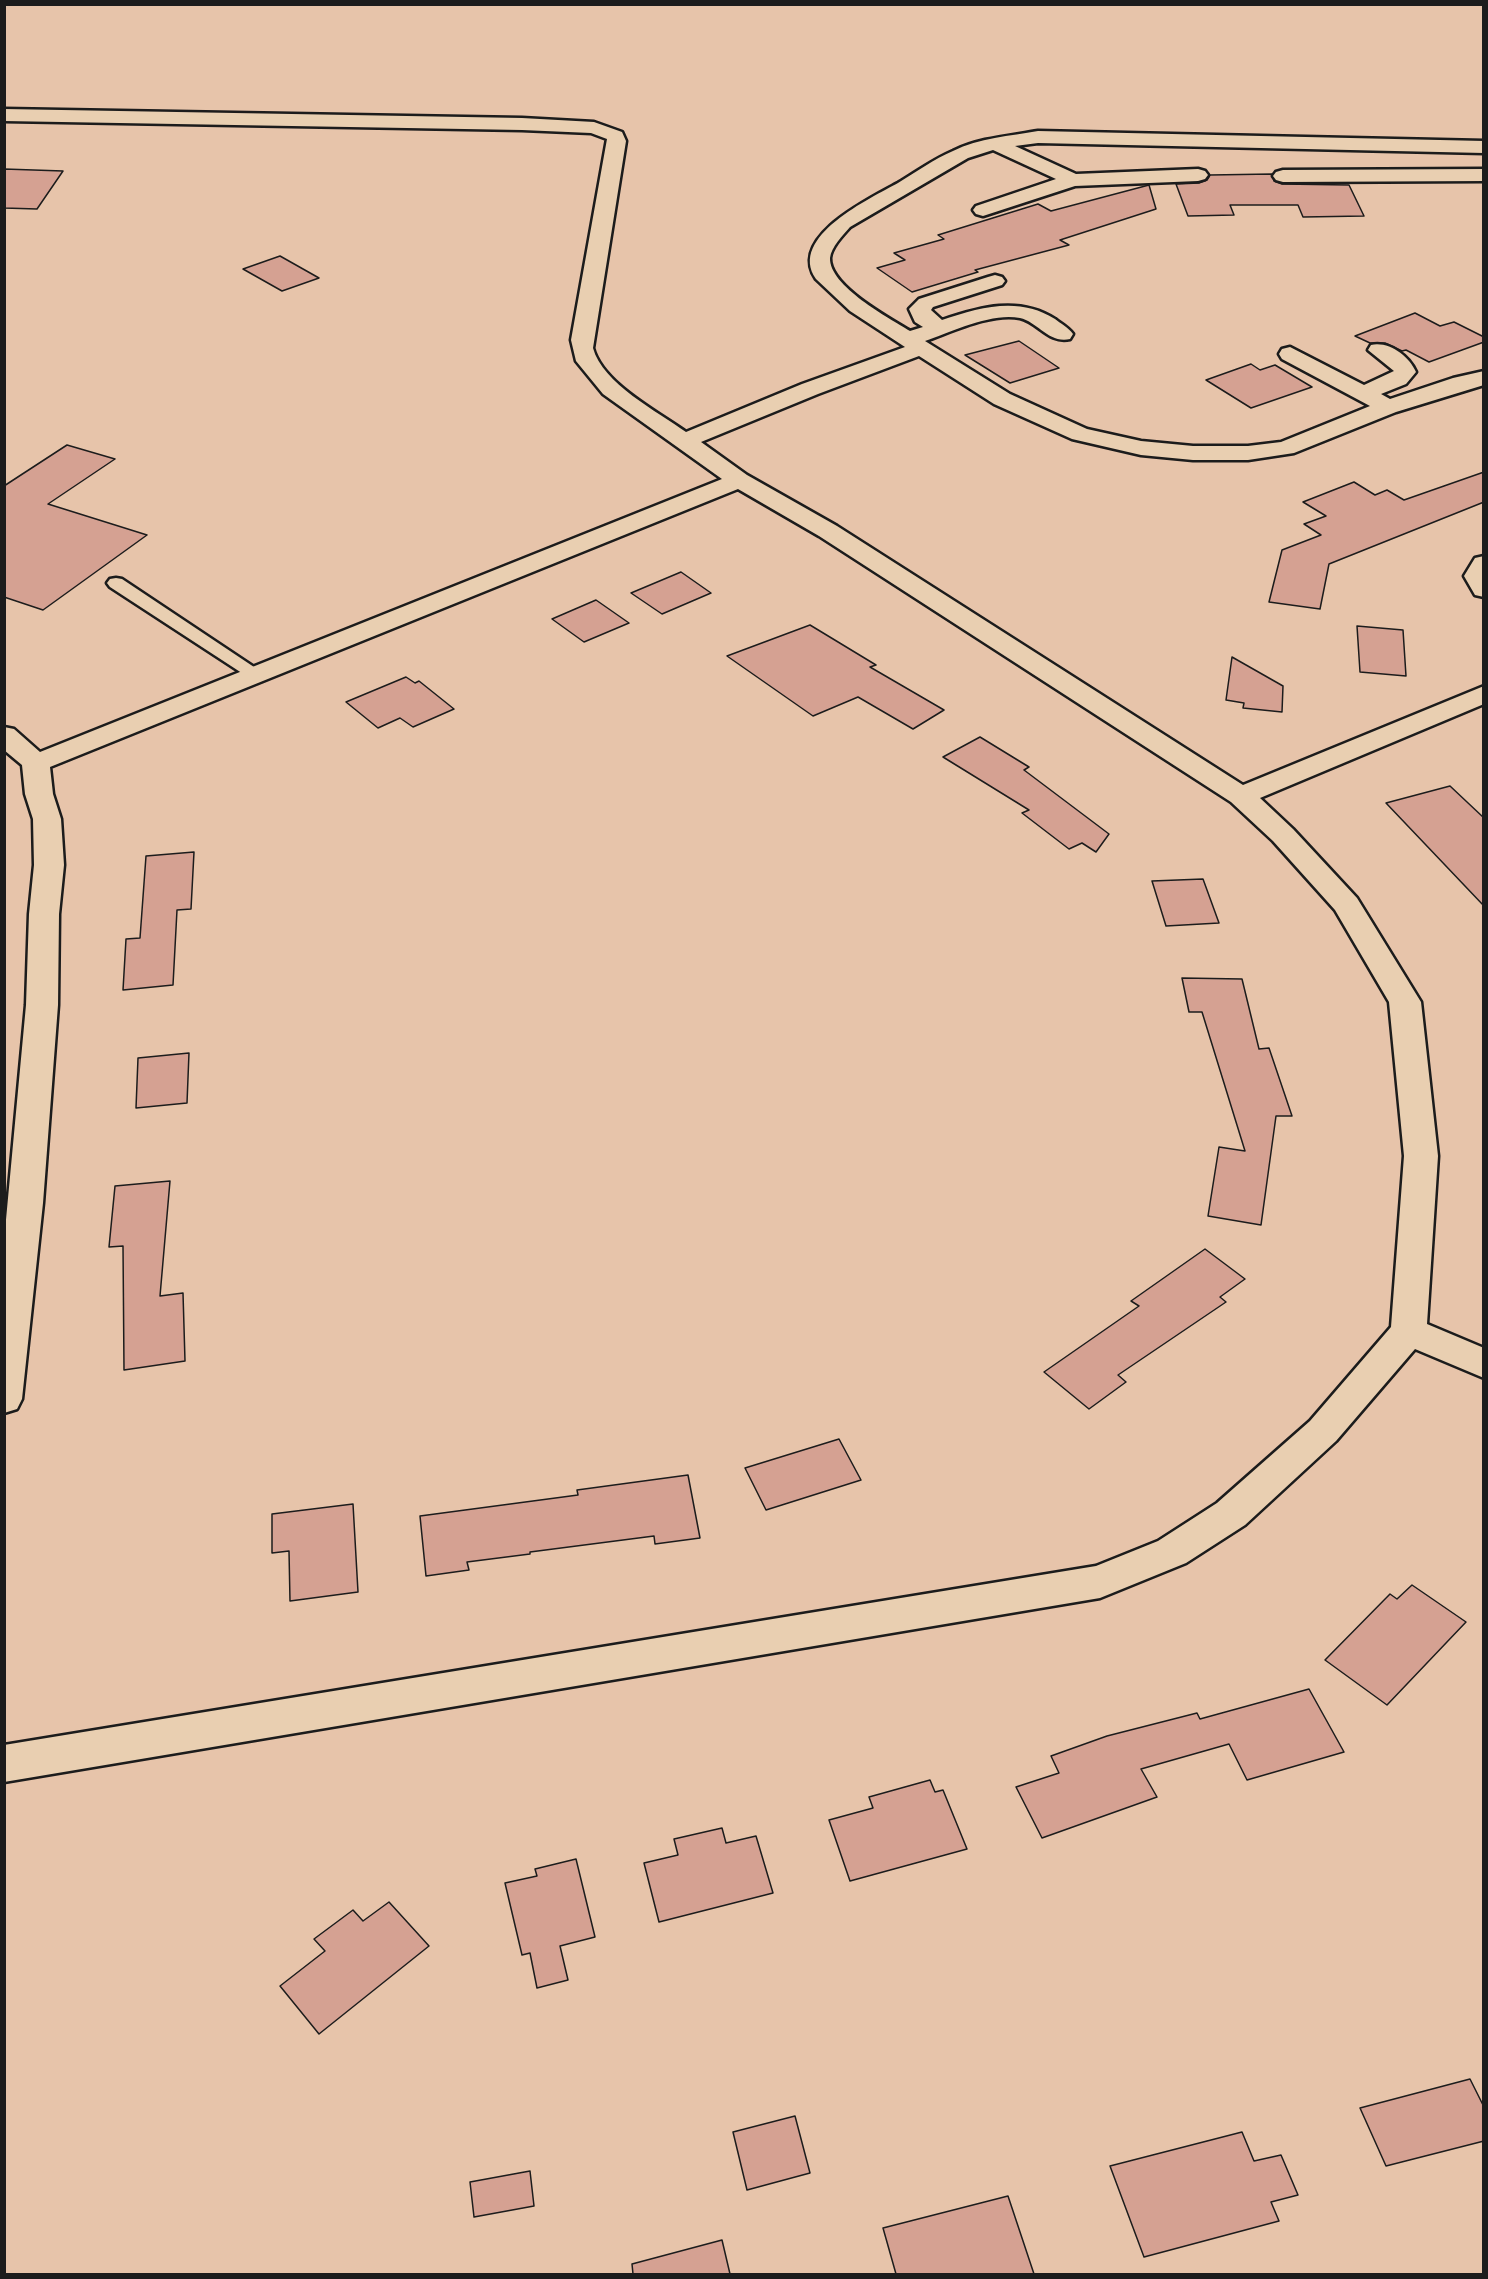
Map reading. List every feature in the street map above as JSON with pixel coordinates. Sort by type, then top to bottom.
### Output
[{"type":"street","points":[[4,115],[522,124],[602,129],[615,136],[618,141],[585,309],[581,349],[595,374],[611,389],[739,480],[828,531],[1241,796],[1283,835],[1347,905],[1405,1002],[1421,1156],[1409,1331],[1323,1431],[1231,1514],[1172,1552],[1100,1581],[4,1764]]},
{"type":"street","points":[[1484,147],[1038,137],[994,144],[961,154],[843,223],[829,238],[820,257],[824,275],[849,299],[914,344],[1002,399],[1080,434],[1141,448],[1193,453],[1248,453],[1286,448],[1388,406],[1484,378]]},
{"type":"street","points":[[994,144],[1073,180]]},
{"type":"street","points":[[1390,145],[1402,175]]},
{"type":"street","points":[[983,210],[1073,180],[1198,175]]},
{"type":"street","points":[[1283,176],[1484,175]]},
{"type":"street","points":[[941,329],[923,317],[920,309],[927,303],[995,281]]},
{"type":"street","points":[[684,441],[914,344],[941,329],[995,312],[1014,310],[1029,313],[1062,333]]},
{"type":"street","points":[[1363,393],[1398,379],[1404,372],[1402,365],[1379,350]]},
{"type":"street","points":[[1290,354],[1388,406]]},
{"type":"street","points":[[36,763],[739,480]]},
{"type":"street","points":[[1484,563],[1476,576],[1484,590]]},
{"type":"street","points":[[1241,796],[1484,694]]},
{"type":"street","points":[[4,735],[36,763],[39,794],[47,819],[49,865],[44,914],[42,1005],[26,1203],[4,1399]]},
{"type":"street","points":[[1409,1331],[1484,1364]]},
{"type":"lane","points":[[116,583],[257,675]]},
{"type":"building","points":[[4,169],[63,171],[37,209],[4,208]]},
{"type":"building","points":[[1272,174],[1274,181],[1282,184],[1349,185],[1364,216],[1303,217],[1298,205],[1230,205],[1234,215],[1188,216],[1176,184],[1199,183],[1207,180],[1210,175]]},
{"type":"building","points":[[1149,185],[1156,209],[1060,240],[1069,245],[975,270],[978,272],[912,292],[877,268],[905,260],[894,253],[944,239],[938,235],[1038,204],[1051,211]]},
{"type":"building","points":[[280,256],[319,278],[282,291],[243,269]]},
{"type":"building","points":[[1415,313],[1440,326],[1454,322],[1484,337],[1484,342],[1429,362],[1406,350],[1402,351],[1385,343],[1370,343],[1355,336]]},
{"type":"building","points":[[1019,341],[1059,368],[1010,383],[965,355]]},
{"type":"building","points":[[1251,364],[1260,370],[1275,365],[1312,387],[1251,408],[1206,380]]},
{"type":"building","points":[[67,445],[115,459],[48,504],[147,535],[43,610],[4,597],[4,486]]},
{"type":"building","points":[[1484,472],[1484,502],[1329,564],[1320,609],[1269,602],[1282,550],[1321,535],[1304,524],[1326,516],[1303,502],[1354,482],[1375,495],[1387,490],[1404,500]]},
{"type":"building","points":[[681,572],[711,593],[662,614],[631,593]]},
{"type":"building","points":[[596,600],[629,623],[584,642],[552,619]]},
{"type":"building","points":[[810,625],[876,665],[870,667],[944,710],[913,729],[858,697],[813,716],[727,656]]},
{"type":"building","points":[[1357,626],[1403,630],[1406,676],[1360,672]]},
{"type":"building","points":[[1232,657],[1283,686],[1282,712],[1243,708],[1244,703],[1226,700]]},
{"type":"building","points":[[406,677],[415,683],[419,681],[454,709],[413,727],[400,718],[378,728],[346,702]]},
{"type":"building","points":[[980,737],[1029,767],[1024,770],[1109,834],[1096,852],[1082,843],[1069,849],[1022,813],[1029,810],[943,757]]},
{"type":"building","points":[[1450,786],[1484,818],[1484,906],[1386,803]]},
{"type":"building","points":[[194,852],[191,909],[177,910],[173,985],[123,990],[126,939],[140,938],[146,856]]},
{"type":"building","points":[[1203,879],[1219,923],[1166,926],[1152,881]]},
{"type":"building","points":[[1182,978],[1242,979],[1259,1049],[1269,1048],[1292,1116],[1276,1116],[1261,1225],[1208,1216],[1219,1147],[1245,1151],[1202,1012],[1189,1012]]},
{"type":"building","points":[[189,1053],[187,1103],[136,1108],[138,1058]]},
{"type":"building","points":[[170,1181],[160,1296],[183,1293],[185,1361],[124,1370],[123,1246],[109,1247],[115,1186]]},
{"type":"building","points":[[1205,1249],[1245,1279],[1220,1297],[1226,1302],[1118,1375],[1126,1382],[1089,1409],[1044,1372],[1139,1306],[1131,1301]]},
{"type":"building","points":[[839,1439],[861,1480],[766,1510],[745,1468]]},
{"type":"building","points":[[688,1475],[700,1538],[655,1544],[654,1536],[530,1552],[530,1554],[467,1562],[469,1570],[426,1576],[420,1516],[578,1495],[577,1490]]},
{"type":"building","points":[[353,1504],[358,1592],[290,1601],[289,1551],[272,1553],[272,1514]]},
{"type":"building","points":[[1412,1585],[1466,1622],[1387,1705],[1325,1660],[1390,1594],[1397,1599]]},
{"type":"building","points":[[1309,1689],[1344,1752],[1247,1780],[1229,1744],[1141,1769],[1157,1797],[1042,1838],[1016,1787],[1059,1773],[1051,1756],[1107,1736],[1197,1713],[1200,1719]]},
{"type":"building","points":[[930,1780],[935,1792],[943,1790],[967,1849],[850,1881],[829,1820],[873,1808],[869,1797]]},
{"type":"building","points":[[722,1828],[726,1843],[756,1836],[773,1893],[659,1922],[644,1863],[678,1855],[674,1839]]},
{"type":"building","points":[[576,1859],[595,1937],[560,1946],[568,1980],[537,1988],[530,1953],[522,1955],[505,1883],[537,1876],[535,1869]]},
{"type":"building","points":[[389,1902],[429,1946],[319,2034],[280,1986],[325,1951],[314,1939],[353,1910],[363,1921]]},
{"type":"building","points":[[1470,2079],[1484,2107],[1484,2141],[1386,2166],[1360,2108]]},
{"type":"building","points":[[795,2116],[810,2173],[747,2190],[733,2132]]},
{"type":"building","points":[[1242,2132],[1254,2161],[1281,2155],[1298,2195],[1271,2202],[1279,2221],[1144,2257],[1110,2166]]},
{"type":"building","points":[[530,2171],[534,2206],[474,2217],[470,2182]]},
{"type":"building","points":[[1008,2196],[1034,2274],[896,2274],[883,2228]]},
{"type":"building","points":[[722,2240],[730,2274],[633,2274],[632,2264]]}]
